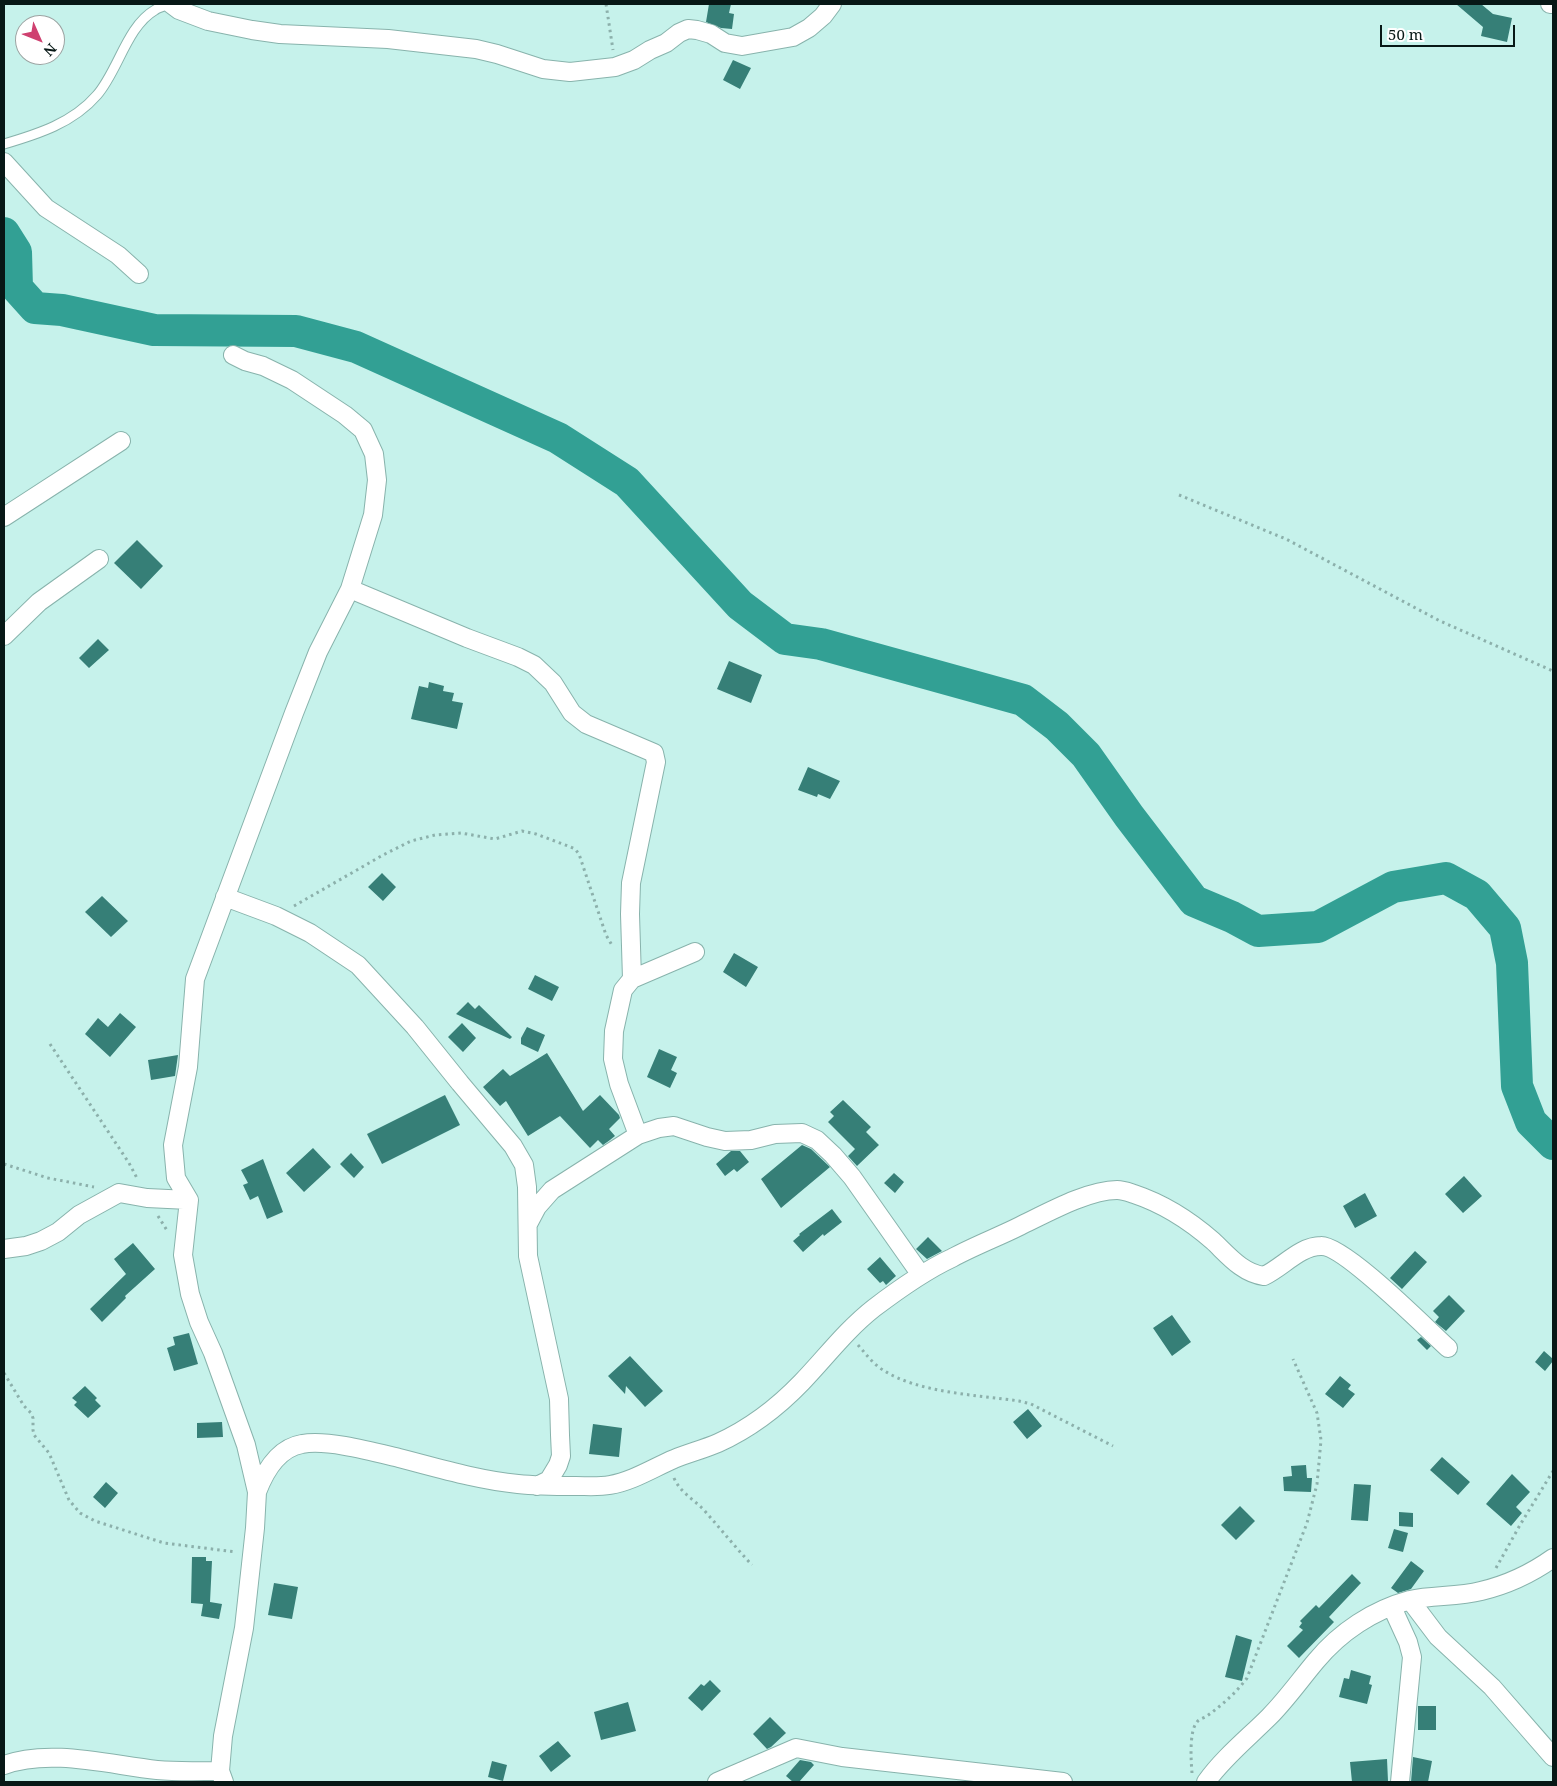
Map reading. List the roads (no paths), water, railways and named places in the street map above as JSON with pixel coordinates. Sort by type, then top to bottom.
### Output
[{"type":"street","points":[[170,4],[179,10],[208,21],[280,34],[388,40],[476,49],[543,69],[570,72],[615,67],[634,60],[666,43],[678,33],[688,29],[710,34],[725,42],[742,46],[793,37],[809,28],[823,16],[832,4]]},
{"type":"street","points":[[4,162],[46,208],[118,255],[139,274]]},
{"type":"street","points":[[233,355],[245,361],[263,366],[292,380],[345,415],[363,430],[374,454],[377,480],[373,515],[350,589],[318,652],[196,979],[188,1067],[173,1146],[176,1178],[189,1200],[183,1255],[190,1294],[246,1445],[257,1492]]},
{"type":"street","points":[[4,517],[121,441]]},
{"type":"street","points":[[4,636],[39,602],[99,559]]},
{"type":"street","points":[[350,589],[534,665],[553,683],[572,713],[586,724],[654,753],[656,762],[631,883],[632,973],[624,990],[614,1032],[613,1059],[619,1084],[638,1135]]},
{"type":"street","points":[[225,897],[276,916],[310,933],[358,965],[415,1027],[513,1146],[524,1165],[527,1187],[528,1256],[559,1398],[561,1456],[549,1480],[537,1486]]},
{"type":"street","points":[[632,973],[695,952]]},
{"type":"street","points":[[527,1224],[537,1206],[552,1190],[638,1135],[658,1128],[674,1126],[707,1138],[726,1140],[751,1140],[775,1134],[802,1133],[817,1140],[852,1177],[921,1275]]},
{"type":"street","points":[[4,1765],[38,1758],[94,1760],[159,1770],[222,1776],[223,1736],[244,1628],[257,1492],[262,1477],[270,1465],[285,1451],[302,1444],[334,1445],[377,1453],[460,1474],[514,1484],[537,1486],[609,1486],[642,1475],[672,1460],[719,1442],[750,1426],[775,1407],[801,1383],[846,1332],[875,1308],[921,1275],[952,1257],[1085,1197],[1101,1192],[1120,1190],[1165,1206],[1195,1225],[1244,1270],[1256,1275],[1264,1276],[1307,1249],[1322,1245],[1345,1256],[1369,1274],[1448,1348]]},
{"type":"street","points":[[4,1249],[26,1246],[41,1241],[58,1232],[79,1215],[119,1193],[147,1198],[189,1200]]},
{"type":"street","points":[[1200,1779],[1216,1768],[1270,1716],[1335,1641],[1356,1624],[1410,1600],[1480,1592],[1540,1568],[1553,1558]]},
{"type":"street","points":[[1410,1600],[1438,1637],[1492,1688],[1551,1752]]},
{"type":"street","points":[[1392,1607],[1408,1642],[1412,1657],[1400,1782]]},
{"type":"street","points":[[717,1782],[796,1748],[842,1757],[1063,1782]]},
{"type":"lane","points":[[4,144],[40,133],[84,109],[98,94],[142,21],[154,10],[170,4]]},
{"type":"waterway","points":[[4,233],[16,252],[17,288],[35,308],[62,310],[154,330],[296,331],[356,347],[558,438],[627,482],[740,605],[785,639],[821,644],[1023,700],[1057,726],[1086,755],[1129,816],[1194,901],[1232,917],[1258,931],[1318,927],[1393,887],[1446,878],[1477,895],[1505,928],[1512,963],[1517,1086],[1531,1122],[1553,1144]]}]
